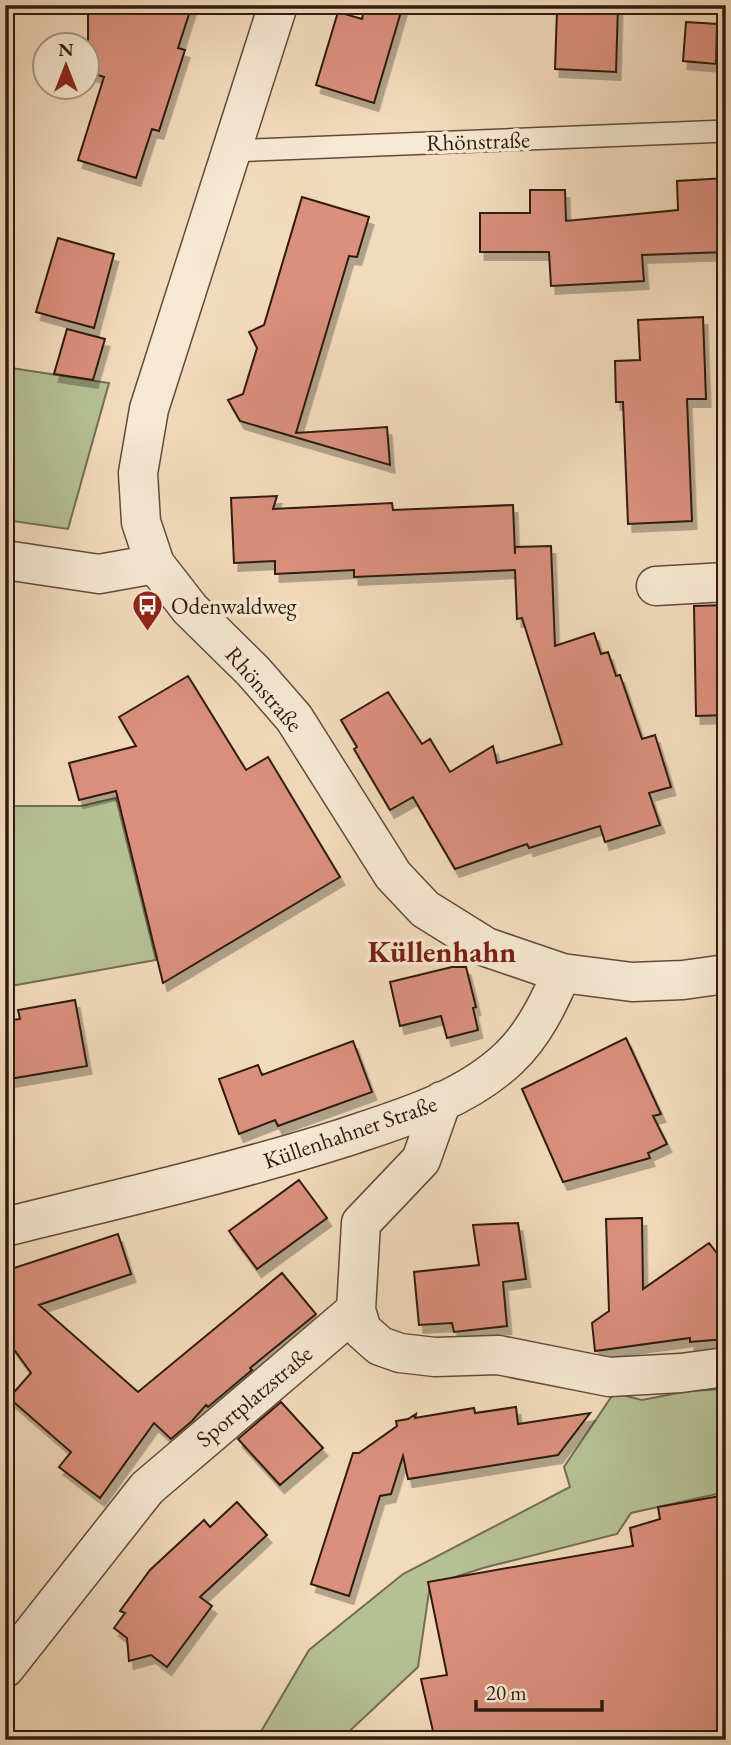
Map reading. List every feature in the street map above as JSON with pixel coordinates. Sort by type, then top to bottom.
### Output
[{"type":"street","name":"Rhönstraße","points":[[278,5],[149,409],[138,473],[141,522],[155,565],[190,609],[253,671],[293,718],[393,875],[425,909],[486,947],[562,973]]},
{"type":"street","points":[[5,560],[99,574],[155,565]]},
{"type":"street","points":[[656,586],[726,582]]},
{"type":"street","points":[[562,973],[632,982],[683,980],[726,974]]},
{"type":"street","name":"Küllenhahner Straße","points":[[5,1227],[273,1160],[399,1119],[442,1101],[469,1087],[509,1058],[541,1020],[562,973]]},
{"type":"street","points":[[442,1101],[421,1160],[360,1223],[356,1310],[362,1330],[380,1346],[400,1353],[435,1357],[498,1355],[609,1377],[681,1373],[726,1367]]},
{"type":"street","name":"Sportplatzstraße","points":[[5,1668],[147,1488],[356,1310]]},
{"type":"lane","name":"Rhönstraße","points":[[230,151],[726,131]]},
{"type":"green space","points":[[5,367],[109,383],[68,529],[5,520]]},
{"type":"green space","points":[[116,798],[156,960],[5,987],[5,806],[81,806]]},
{"type":"green space","points":[[726,1389],[726,1492],[631,1513],[617,1534],[483,1568],[430,1585],[418,1667],[340,1740],[256,1740],[309,1650],[403,1574],[570,1487],[564,1467],[614,1393],[642,1400],[688,1391]]},
{"type":"building","points":[[88,5],[192,5],[178,48],[185,50],[159,131],[152,129],[136,178],[78,160],[96,102],[102,102],[104,77],[102,32],[88,32]]},
{"type":"building","points":[[365,5],[403,5],[374,103],[316,85],[338,12],[362,19]]},
{"type":"building","points":[[583,5],[618,5],[616,72],[555,69],[557,10],[583,10]]},
{"type":"building","points":[[686,22],[717,24],[716,64],[683,61]]},
{"type":"building","points":[[726,178],[726,252],[642,255],[644,281],[551,286],[549,252],[480,252],[480,213],[530,213],[530,190],[565,190],[566,221],[678,210],[677,181]]},
{"type":"building","points":[[302,197],[369,217],[357,257],[349,256],[296,433],[387,427],[390,465],[240,421],[228,400],[243,394],[257,348],[249,332],[264,325]]},
{"type":"building","points":[[58,238],[114,254],[94,328],[36,312]]},
{"type":"building","points":[[703,317],[706,399],[687,399],[692,521],[628,524],[623,402],[616,402],[615,361],[640,360],[638,320]]},
{"type":"building","points":[[67,329],[105,339],[93,380],[54,374]]},
{"type":"building","points":[[277,496],[273,509],[392,503],[393,510],[513,505],[515,554],[515,547],[551,546],[555,646],[594,633],[601,654],[608,652],[616,676],[620,675],[642,739],[655,735],[671,787],[649,793],[660,825],[605,842],[600,826],[529,848],[527,844],[455,869],[413,797],[390,810],[354,749],[357,747],[341,720],[388,692],[422,744],[430,739],[450,772],[493,746],[497,763],[562,744],[522,618],[517,619],[515,570],[354,577],[354,570],[275,574],[275,561],[234,563],[231,498]]},
{"type":"building","points":[[726,605],[726,715],[696,716],[694,606]]},
{"type":"building","points":[[188,676],[246,770],[268,757],[340,877],[163,983],[116,791],[79,800],[69,763],[136,746],[119,717]]},
{"type":"building","points":[[452,967],[466,967],[476,1007],[473,1008],[478,1030],[447,1038],[441,1016],[400,1026],[390,982]]},
{"type":"building","points":[[75,1000],[87,1066],[9,1079],[5,1061],[5,1021],[20,1019],[18,1010]]},
{"type":"building","points":[[626,1038],[661,1114],[653,1116],[667,1144],[648,1153],[650,1158],[563,1182],[522,1089]]},
{"type":"building","points":[[353,1041],[372,1092],[278,1126],[275,1120],[239,1134],[219,1079],[258,1065],[262,1075]]},
{"type":"building","points":[[299,1180],[327,1218],[257,1269],[229,1231]]},
{"type":"building","points":[[642,1218],[643,1289],[709,1243],[726,1265],[726,1339],[690,1342],[690,1338],[595,1351],[592,1323],[609,1311],[606,1219]]},
{"type":"building","points":[[518,1223],[526,1279],[503,1282],[507,1326],[454,1332],[452,1323],[419,1325],[414,1272],[479,1265],[473,1225]]},
{"type":"building","points":[[118,1234],[131,1274],[39,1305],[138,1392],[282,1273],[316,1314],[250,1368],[252,1370],[208,1407],[206,1405],[171,1439],[154,1423],[100,1498],[59,1467],[71,1452],[9,1398],[31,1373],[5,1337],[5,1271]]},
{"type":"building","points":[[281,1402],[323,1448],[280,1485],[238,1439]]},
{"type":"building","points":[[516,1407],[518,1424],[590,1413],[558,1455],[408,1479],[403,1456],[391,1494],[380,1496],[349,1596],[311,1584],[353,1453],[359,1453],[397,1426],[396,1421],[416,1414],[415,1418],[474,1408],[475,1413]]},
{"type":"building","points":[[726,1495],[726,1740],[435,1740],[421,1679],[447,1675],[428,1582],[633,1546],[630,1528],[660,1519],[658,1507]]},
{"type":"building","points":[[237,1502],[267,1535],[200,1597],[212,1606],[167,1667],[151,1655],[129,1661],[127,1638],[114,1628],[125,1613],[120,1611],[150,1570],[204,1520],[210,1527]]},
{"type":"place","name":"Odenwaldweg","points":[[148,633]]},
{"type":"district","name":"Küllenhahn","points":[[442,951]]}]
